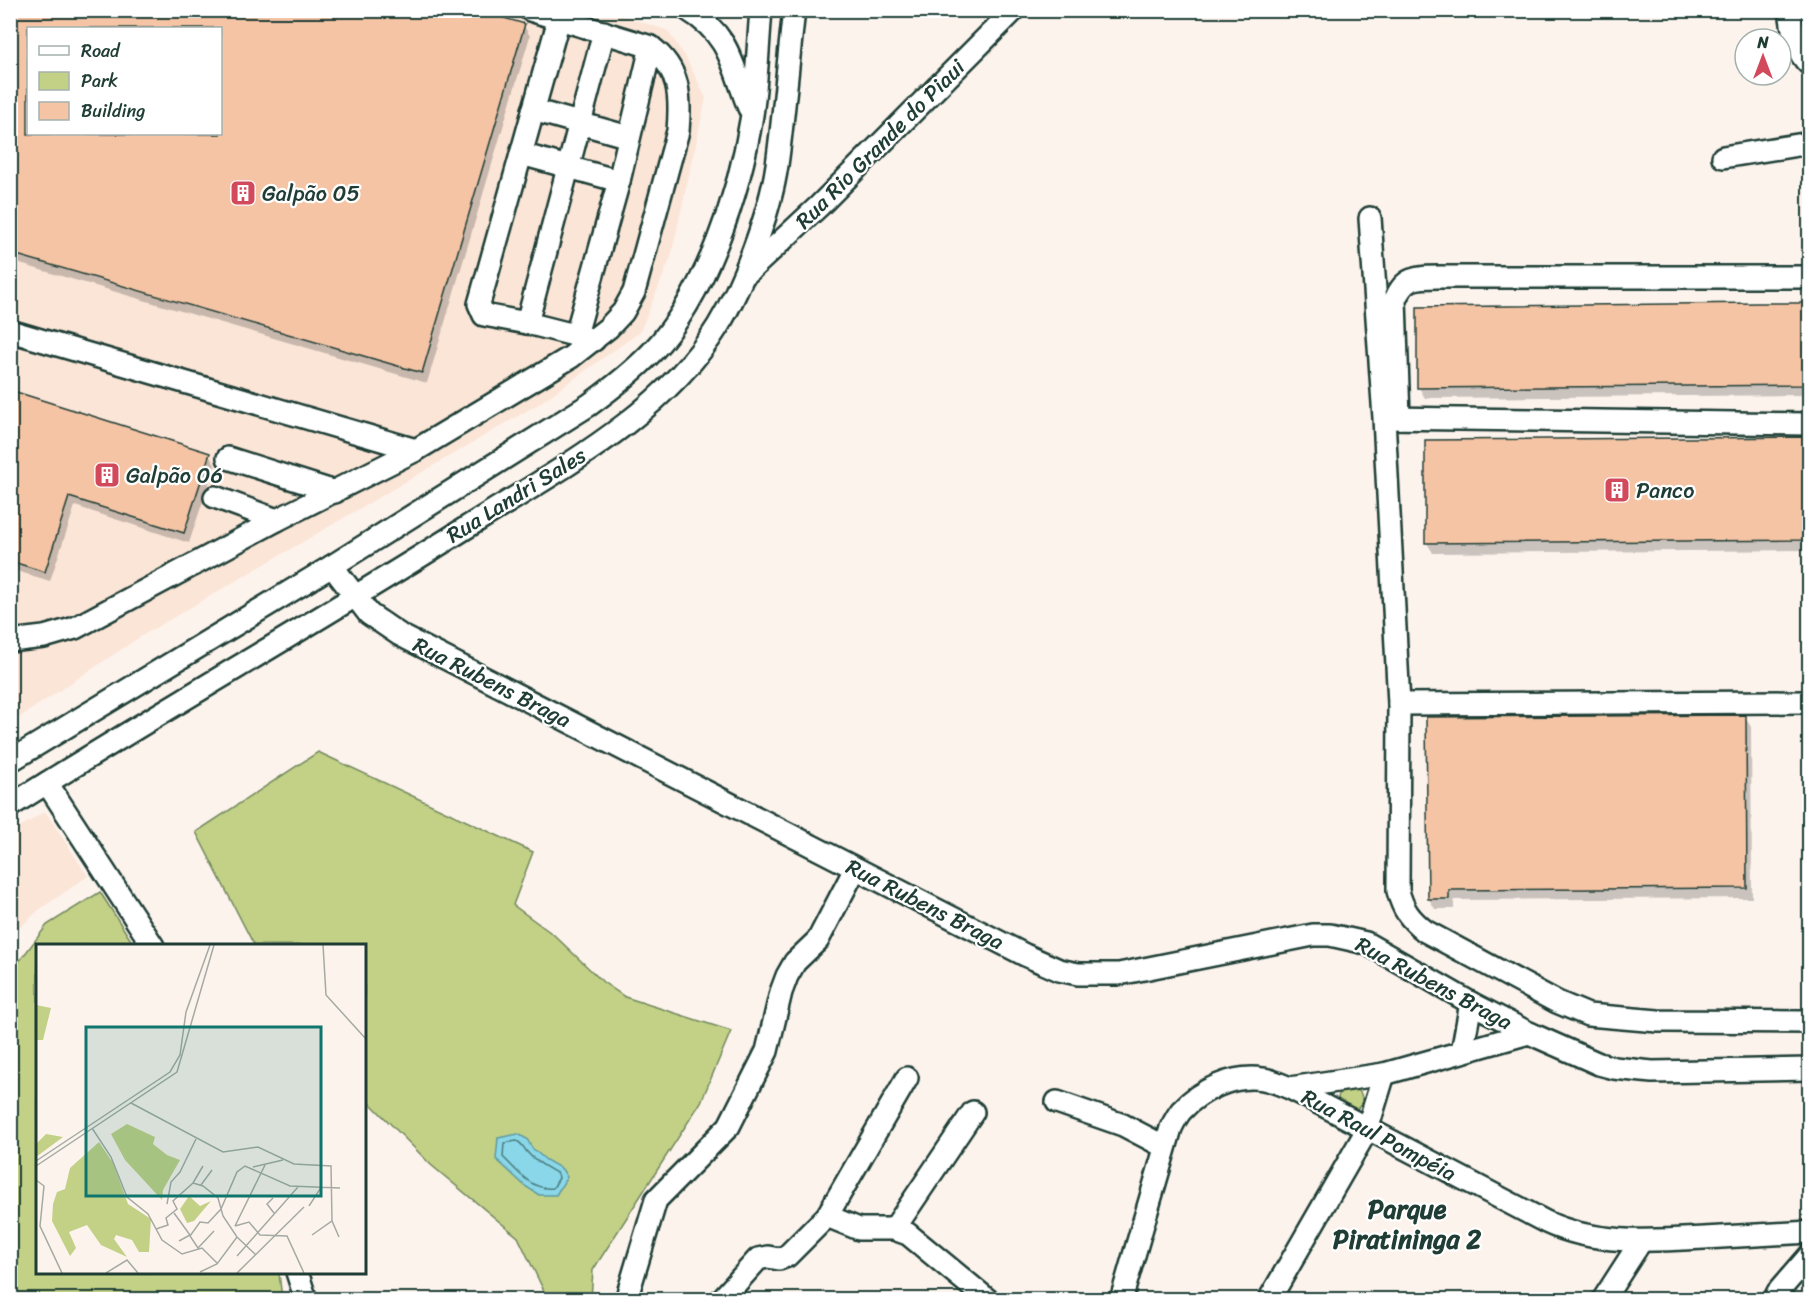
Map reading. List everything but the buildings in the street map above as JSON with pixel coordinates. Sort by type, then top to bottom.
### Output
[{"type":"street","points":[[530,10],[651,46],[664,57],[675,74],[680,111],[678,131],[634,292],[623,312],[608,328],[585,337],[484,315],[479,304],[559,19]]},
{"type":"street","points":[[688,10],[715,32],[729,52],[752,116],[781,125]]},
{"type":"street","name":"Rua Landri Sales","points":[[10,761],[332,566],[589,405],[621,381],[653,351],[679,317],[708,265],[728,216],[752,116],[762,10]]},
{"type":"street","name":"Rua Landri Sales","points":[[10,806],[355,598],[587,451],[649,404],[680,377],[720,323],[744,275],[769,203],[777,167],[794,10]]},
{"type":"street","name":"Rua Rio Grande do Piaui","points":[[744,275],[819,206],[1014,10]]},
{"type":"street","points":[[1790,10],[1797,46],[1804,60],[1809,64]]},
{"type":"street","points":[[527,323],[604,32]]},
{"type":"street","points":[[10,640],[44,637],[75,628],[277,519],[416,450],[571,357],[585,337],[651,46]]},
{"type":"street","points":[[533,110],[629,137]]},
{"type":"street","points":[[1723,157],[1809,143]]},
{"type":"street","points":[[521,154],[619,181]]},
{"type":"street","points":[[1370,218],[1392,418]]},
{"type":"street","points":[[1809,277],[1419,277],[1407,281],[1395,300],[1392,418],[1399,704],[1398,891],[1402,906],[1409,918],[1425,931],[1557,1002],[1588,1015],[1658,1021],[1809,1022]]},
{"type":"street","points":[[10,331],[416,450]]},
{"type":"street","points":[[1392,418],[1809,424]]},
{"type":"street","points":[[228,458],[335,492]]},
{"type":"street","points":[[215,496],[277,519]]},
{"type":"street","name":"Rua Rubens Braga","points":[[332,566],[369,614],[400,635],[855,869],[1059,970],[1078,974],[1119,974],[1313,935],[1330,935],[1366,943],[1471,1003],[1599,1064],[1652,1072],[1809,1069]]},
{"type":"street","points":[[1399,704],[1809,702]]},
{"type":"street","points":[[47,783],[152,944]]},
{"type":"street","points":[[626,1299],[656,1200],[729,1126],[767,1051],[787,976],[795,962],[818,940],[855,869]]},
{"type":"street","points":[[1462,1052],[1471,1003]]},
{"type":"street","points":[[1290,1088],[1384,1074],[1530,1033]]},
{"type":"street","points":[[1269,1299],[1367,1130],[1384,1074]]},
{"type":"street","points":[[721,1299],[758,1259],[768,1257],[780,1260],[787,1256],[827,1216],[907,1078]]},
{"type":"street","name":"Rua Raul Pompéia","points":[[1121,1299],[1166,1147],[1180,1112],[1213,1088],[1229,1081],[1246,1078],[1264,1079],[1290,1088],[1561,1229],[1580,1234],[1641,1241],[1809,1232]]},
{"type":"street","points":[[1058,1102],[1123,1125],[1166,1147]]},
{"type":"street","points":[[894,1229],[973,1112]]},
{"type":"street","points":[[827,1216],[859,1229],[894,1229],[908,1234],[988,1299]]},
{"type":"street","points":[[1603,1299],[1641,1241]]},
{"type":"street","points":[[1774,1299],[1809,1255]]},
{"type":"street","points":[[298,1274],[306,1299]]},
{"type":"shaded area","points":[[602,10],[667,30],[685,56],[706,98],[671,257],[640,332],[537,405],[140,637],[11,723],[11,11]]},
{"type":"shaded area","points":[[45,811],[88,876],[39,910],[11,936],[11,833]]},
{"type":"green space","points":[[318,752],[533,852],[513,905],[554,935],[603,982],[625,997],[731,1031],[701,1102],[593,1270],[591,1299],[551,1299],[545,1293],[518,1237],[431,1165],[366,1099],[366,944],[253,944],[196,832]]},
{"type":"green space","points":[[100,892],[133,944],[36,944],[36,1274],[279,1274],[282,1299],[11,1299],[11,972],[47,925]]},
{"type":"green space","points":[[1350,1087],[1358,1091],[1362,1099],[1358,1107],[1350,1111],[1342,1107],[1338,1099],[1342,1091]]},
{"type":"water","points":[[518,1134],[527,1139],[532,1148],[546,1160],[562,1169],[567,1177],[556,1195],[539,1195],[525,1186],[496,1159],[498,1138]]},
{"type":"place","name":"Galpão 05","points":[[243,193]]},
{"type":"place","name":"Galpão 06","points":[[107,475]]},
{"type":"place","name":"Panco","points":[[1617,490]]},
{"type":"district","name":"Parque Piratininga 2","points":[[1407,1224]]}]
